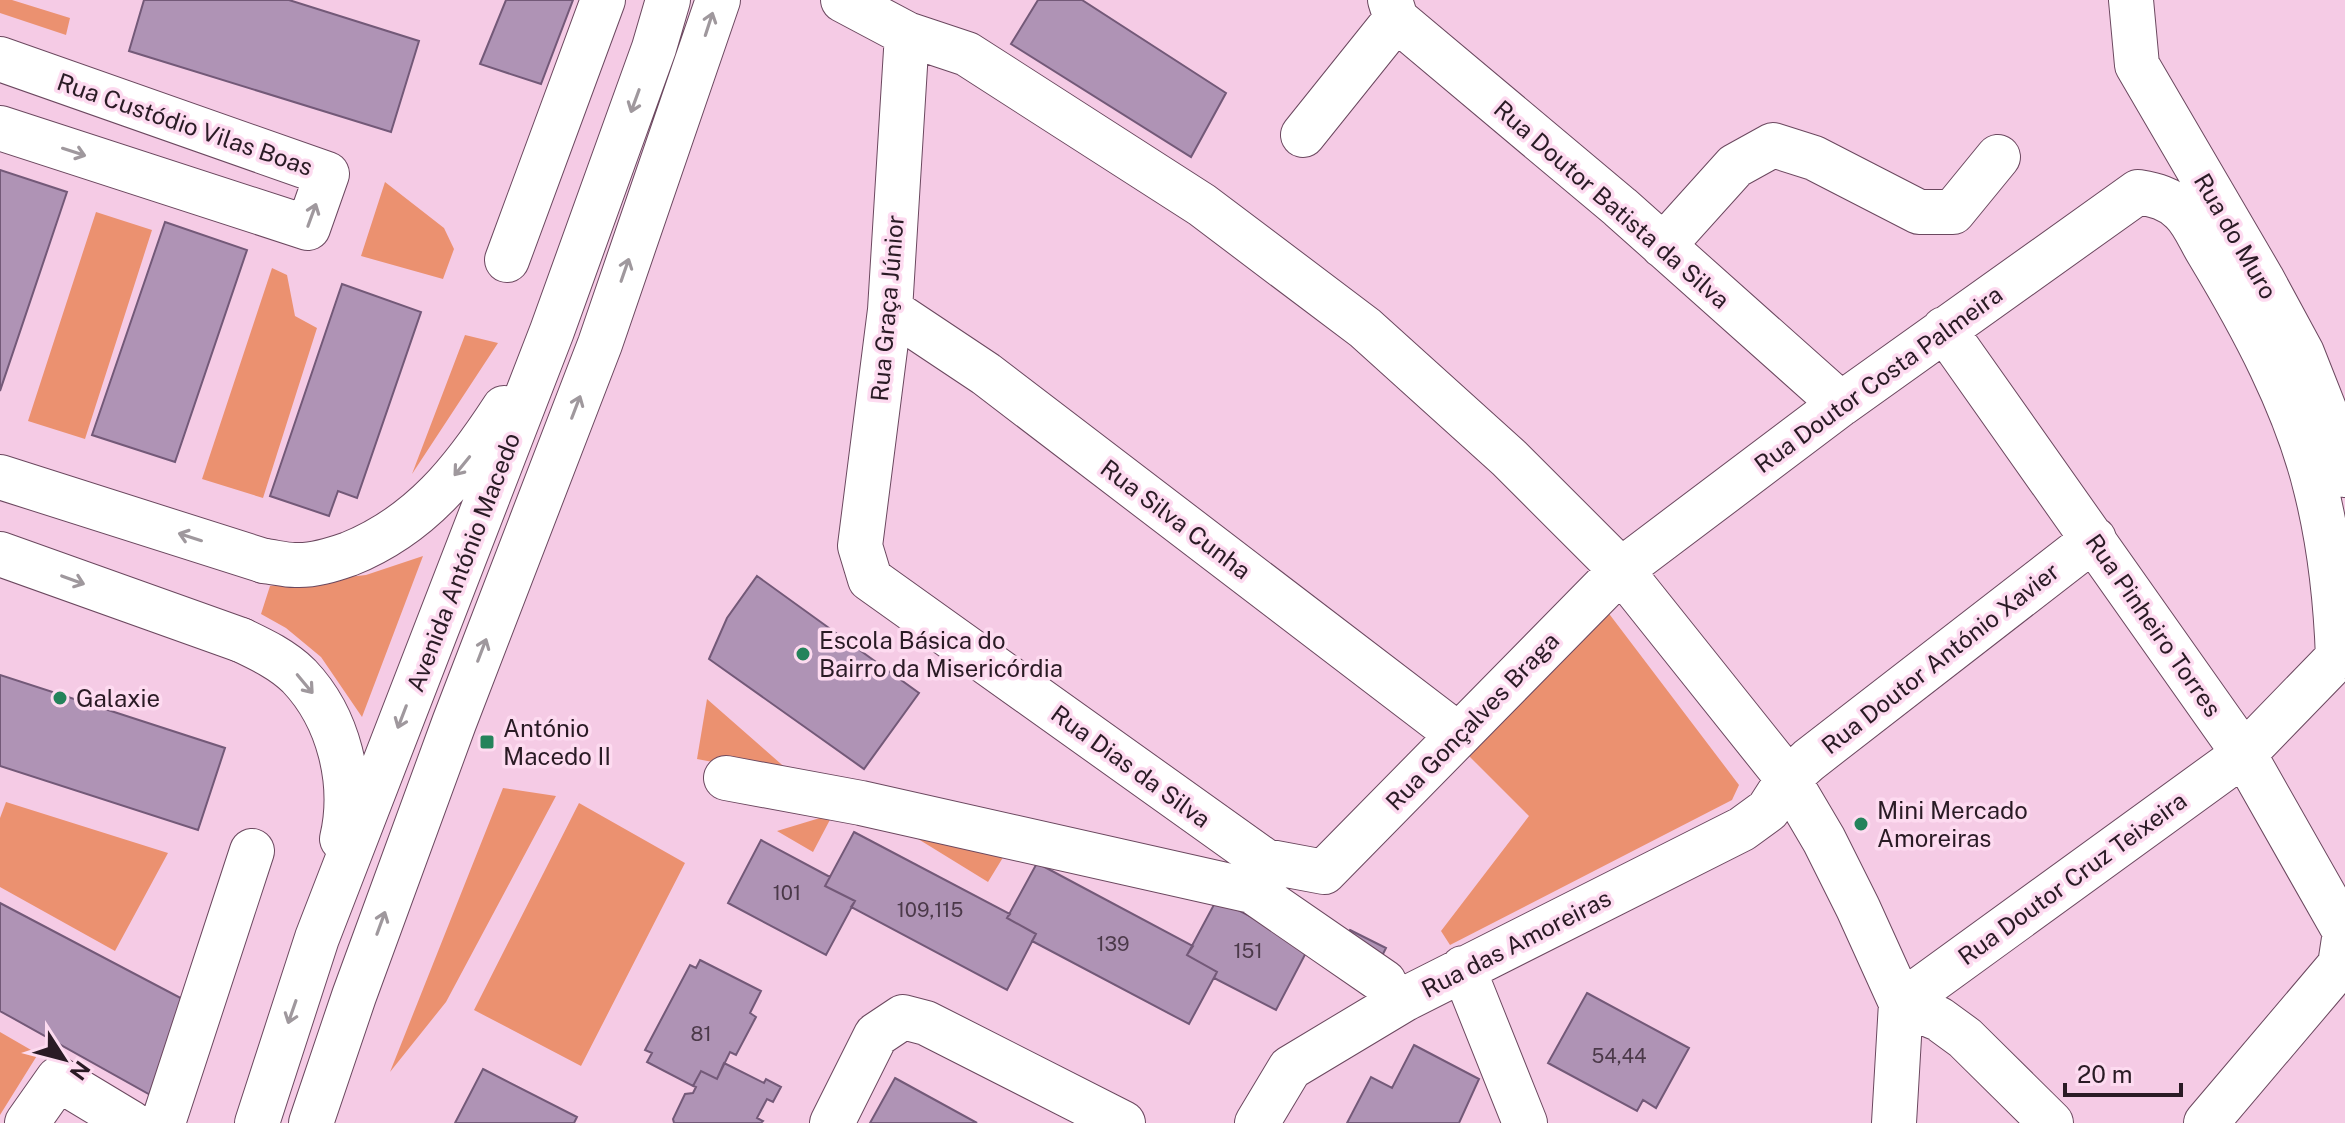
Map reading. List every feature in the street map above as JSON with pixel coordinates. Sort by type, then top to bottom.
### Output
[{"type":"main road","points":[[507,260],[603,0]]},
{"type":"main road","name":"Avenida António Macedo","points":[[257,1123],[317,938],[552,331],[654,48],[668,0]]},
{"type":"main road","name":"Avenida António Macedo","points":[[311,1123],[449,737],[600,344],[718,0]]},
{"type":"main road","points":[[843,0],[907,34],[967,54],[1202,205],[1365,328],[1509,458],[1621,570],[1788,779],[1852,895],[1901,1003],[1894,1123]]},
{"type":"main road","name":"Rua do Muro","points":[[2131,0],[2137,65],[2302,353],[2334,434],[2345,475]]},
{"type":"main road","points":[[1303,135],[1393,10]]},
{"type":"main road","name":"Rua Doutor Batista da Silva","points":[[1393,10],[1841,404]]},
{"type":"main road","name":"Rua Graça Júnior","points":[[870,579],[860,546],[890,310],[907,34]]},
{"type":"main road","name":"Rua Custódio Vilas Boas","points":[[0,59],[327,174],[308,228],[0,128]]},
{"type":"main road","points":[[1663,246],[1735,166],[1773,145],[1814,158],[1919,212],[1953,212],[1998,157]]},
{"type":"main road","name":"Rua Doutor Costa Palmeira","points":[[1621,570],[1841,404],[2138,192],[2162,196],[2183,212],[2219,270],[2285,398],[2307,455],[2325,532],[2341,654]]},
{"type":"main road","name":"Rua Silva Cunha","points":[[890,310],[986,374],[1457,734]]},
{"type":"main road","name":"Rua Pinheiro Torres","points":[[1944,329],[2244,754],[2345,932],[2340,965],[2206,1123]]},
{"type":"main road","points":[[0,477],[264,561],[297,565],[333,560],[371,545],[409,523],[442,491],[480,444],[552,331]]},
{"type":"main road","name":"Rua Doutor António Xavier","points":[[1788,779],[2094,539]]},
{"type":"main road","points":[[0,554],[241,640],[273,655],[299,676],[321,704],[339,743],[346,780],[344,827],[317,938]]},
{"type":"main road","name":"Rua Gonçalves Braga","points":[[1324,872],[1621,570]]},
{"type":"main road","name":"Rua Dias da Silva","points":[[870,579],[1265,861],[1324,872]]},
{"type":"main road","points":[[2244,754],[2341,654]]},
{"type":"main road","name":"Rua Doutor Cruz Teixeira","points":[[1901,1003],[2244,754]]},
{"type":"main road","points":[[726,778],[861,803],[1252,891],[1384,982]]},
{"type":"main road","name":"Rua das Amoreiras","points":[[1257,1123],[1290,1068],[1463,968],[1742,829],[1768,810],[1788,779]]},
{"type":"main road","points":[[163,1123],[252,851]]},
{"type":"main road","points":[[1463,968],[1506,1103],[1525,1123]]},
{"type":"main road","points":[[1901,1003],[1939,1019],[1965,1038],[2051,1123]]},
{"type":"main road","points":[[832,1123],[876,1035],[903,1017],[926,1023],[1123,1123]]},
{"type":"main road","points":[[27,1123],[58,1079],[131,1123]]},
{"type":"shaded area","points":[[0,0],[12,0],[70,18],[66,35],[0,13]]},
{"type":"shaded area","points":[[385,182],[444,228],[454,249],[443,279],[361,256]]},
{"type":"shaded area","points":[[96,212],[152,230],[85,439],[28,421]]},
{"type":"shaded area","points":[[272,268],[287,275],[295,316],[317,328],[263,498],[202,479]]},
{"type":"shaded area","points":[[465,335],[498,343],[412,474]]},
{"type":"shaded area","points":[[423,556],[362,717],[321,657],[286,628],[261,614],[270,586],[366,575]]},
{"type":"shaded area","points":[[1607,611],[1739,785],[1732,800],[1450,945],[1441,931],[1529,816],[1463,750]]},
{"type":"shaded area","points":[[707,699],[797,778],[697,759]]},
{"type":"shaded area","points":[[503,788],[556,796],[446,1002],[390,1072]]},
{"type":"shaded area","points":[[6,802],[168,853],[115,951],[0,887],[0,818]]},
{"type":"shaded area","points":[[579,803],[685,863],[581,1066],[474,1010]]},
{"type":"shaded area","points":[[833,814],[813,852],[777,831]]},
{"type":"shaded area","points":[[884,818],[1010,846],[988,882]]},
{"type":"shaded area","points":[[0,1032],[38,1054],[0,1115]]},
{"type":"building","points":[[144,0],[289,0],[419,41],[391,132],[129,51]]},
{"type":"building","points":[[506,0],[573,0],[541,84],[480,64]]},
{"type":"building","points":[[1038,0],[1082,0],[1226,93],[1191,157],[1011,44]]},
{"type":"building","points":[[0,170],[67,192],[0,391]]},
{"type":"building","points":[[165,222],[247,250],[175,462],[92,435]]},
{"type":"building","points":[[342,284],[421,312],[357,498],[338,491],[329,516],[270,496]]},
{"type":"building","points":[[757,576],[919,693],[864,769],[709,659],[727,618]]},
{"type":"building","points":[[0,675],[225,748],[198,830],[0,766]]},
{"type":"building","points":[[854,832],[1010,914],[1007,918],[1036,934],[1007,990],[851,907],[855,901],[825,886]]},
{"type":"building","points":[[761,840],[830,877],[825,886],[855,901],[826,955],[728,903]]},
{"type":"building","points":[[1037,863],[1193,946],[1187,955],[1217,972],[1189,1024],[1032,941],[1036,934],[1007,918]]},
{"type":"building","points":[[1217,899],[1309,947],[1276,1010],[1214,978],[1217,972],[1187,955]]},
{"type":"building","points":[[0,903],[194,1005],[163,1102],[0,1011]]},
{"type":"building","points":[[1350,930],[1386,948],[1376,968],[1340,950]]},
{"type":"building","points":[[700,960],[761,991],[750,1013],[756,1017],[736,1055],[730,1052],[717,1079],[701,1071],[693,1086],[647,1062],[652,1053],[645,1050],[690,965],[696,968]]},
{"type":"building","points":[[1587,993],[1689,1048],[1656,1108],[1643,1100],[1637,1111],[1548,1063]]},
{"type":"building","points":[[1414,1045],[1479,1079],[1459,1123],[1347,1123],[1371,1077],[1392,1088]]},
{"type":"building","points":[[724,1063],[764,1083],[766,1079],[781,1087],[773,1102],[767,1099],[757,1118],[763,1121],[674,1123],[685,1094],[693,1093],[701,1071],[717,1079]]},
{"type":"building","points":[[483,1069],[577,1117],[574,1123],[455,1123]]},
{"type":"building","points":[[895,1078],[977,1123],[870,1123]]},
{"type":"place","name":"Escola Básica do Bairro da Misericórdia","points":[[803,654]]},
{"type":"place","name":"Galaxie","points":[[60,698]]},
{"type":"place","name":"António Macedo II","points":[[487,742]]},
{"type":"place","name":"Mini Mercado Amoreiras","points":[[1861,824]]}]
